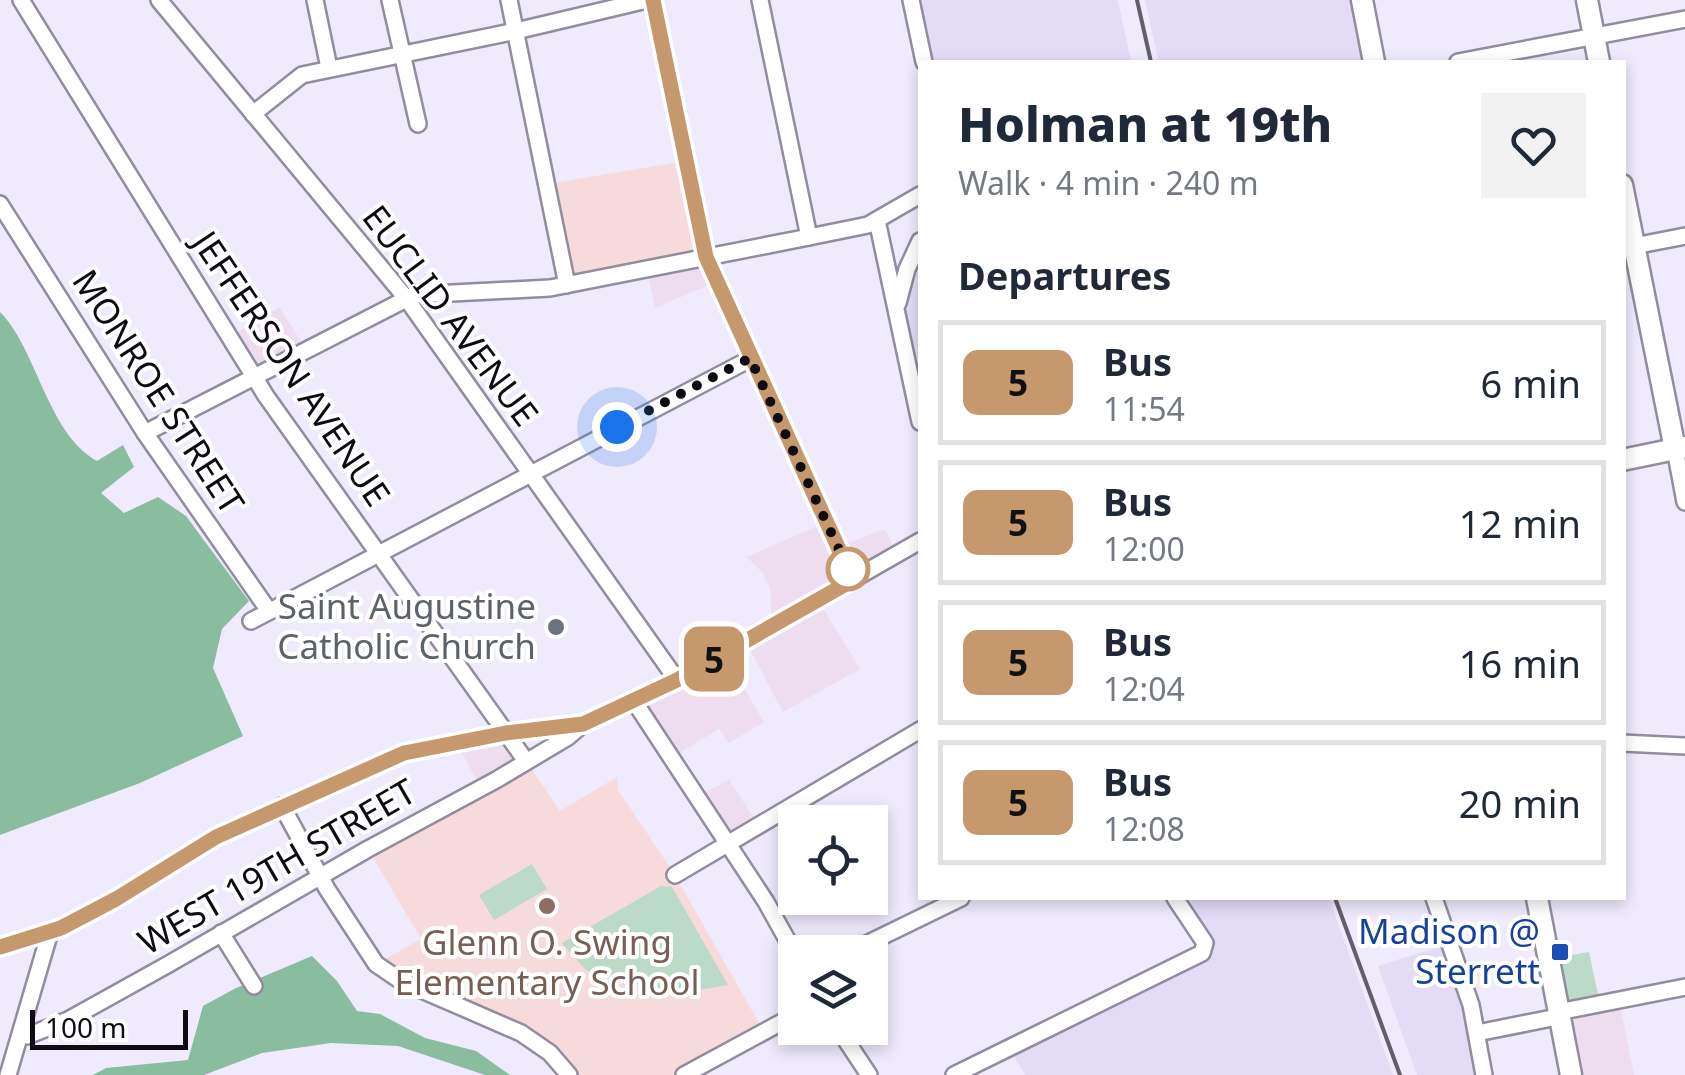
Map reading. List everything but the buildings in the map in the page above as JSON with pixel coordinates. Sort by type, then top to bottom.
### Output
[{"type":"main road","points":[[1362,0],[1374,60]]},
{"type":"main road","points":[[1587,0],[1599,60]]},
{"type":"main road","points":[[1626,205],[1680,448],[1626,459]]},
{"type":"main road","points":[[1537,900],[1570,1075]]},
{"type":"street","name":"JEFFERSON AVENUE","points":[[21,0],[266,396],[526,762]]},
{"type":"street","name":"EUCLID AVENUE","points":[[159,0],[406,298],[677,680]]},
{"type":"street","points":[[315,0],[329,68]]},
{"type":"street","points":[[390,0],[418,124]]},
{"type":"street","points":[[509,0],[568,285]]},
{"type":"street","points":[[254,114],[294,80],[329,68],[650,0],[706,257],[853,580]]},
{"type":"street","points":[[760,0],[809,237]]},
{"type":"street","points":[[912,0],[924,60]]},
{"type":"street","points":[[1487,60],[1685,18]]},
{"type":"street","points":[[146,433],[414,295],[568,285],[868,225],[918,195]]},
{"type":"street","name":"MONROE STREET","points":[[0,204],[7,226],[269,611]]},
{"type":"street","points":[[877,220],[918,412]]},
{"type":"street","points":[[1634,246],[1685,236]]},
{"type":"street","points":[[896,307],[918,245]]},
{"type":"street","points":[[907,270],[918,280]]},
{"type":"street","points":[[251,621],[750,358]]},
{"type":"street","points":[[1680,448],[1685,502]]},
{"type":"street","name":"WEST 19TH STREET","points":[[27,1036],[68,1020],[526,762],[583,724],[677,680],[918,542]]},
{"type":"street","points":[[634,702],[783,935]]},
{"type":"street","points":[[0,947],[50,932],[116,899],[216,837],[404,753],[506,733],[583,724]]},
{"type":"street","points":[[675,875],[918,731]]},
{"type":"street","points":[[1626,743],[1685,746]]},
{"type":"street","points":[[282,806],[320,876],[385,972],[521,1033],[550,1053],[569,1075]]},
{"type":"street","points":[[885,935],[957,900]]},
{"type":"street","points":[[960,1072],[1202,953],[1206,948],[1176,900]]},
{"type":"street","points":[[1435,900],[1470,1004],[1484,1075]]},
{"type":"street","points":[[8,1075],[7,1055],[50,932]]},
{"type":"street","points":[[221,933],[254,986]]},
{"type":"street","points":[[1476,1034],[1552,1018],[1558,1012],[1685,986]]},
{"type":"street","points":[[684,1075],[778,1024]]},
{"type":"street","points":[[849,1045],[868,1075]]},
{"type":"shaded area","points":[[911,0],[1118,0],[1131,60],[924,60]]},
{"type":"shaded area","points":[[1145,0],[1362,0],[1374,60],[1159,60]]},
{"type":"shaded area","points":[[685,161],[706,257],[567,285],[547,184]]},
{"type":"shaded area","points":[[918,245],[918,412],[901,329],[907,269]]},
{"type":"shaded area","points":[[706,257],[716,282],[655,308],[647,269]]},
{"type":"shaded area","points":[[279,307],[306,349],[255,375],[231,336]]},
{"type":"shaded area","points":[[826,522],[838,547],[885,529],[897,554],[818,600],[860,669],[783,712],[746,642],[772,627],[770,588],[762,572],[747,557]]},
{"type":"shaded area","points":[[724,654],[764,722],[729,743],[719,729],[671,758],[634,701]]},
{"type":"shaded area","points":[[506,733],[526,761],[481,788],[456,742]]},
{"type":"shaded area","name":"Glenn O. Swing Elementary School","points":[[526,761],[560,811],[617,777],[618,790],[675,875],[764,1032],[684,1075],[569,1075],[550,1053],[376,964],[421,939],[368,849]]},
{"type":"shaded area","points":[[729,780],[757,823],[727,843],[696,797]]},
{"type":"shaded area","points":[[1176,900],[1330,900],[1393,1075],[1025,1075],[1009,1048],[1202,953]]},
{"type":"shaded area","points":[[1450,943],[1484,1075],[1417,1075],[1378,966]]},
{"type":"shaded area","points":[[1619,1000],[1634,1075],[1571,1075],[1558,1012]]},
{"type":"green space","points":[[0,312],[24,347],[54,411],[80,448],[97,461],[123,445],[134,467],[101,493],[124,513],[158,497],[186,516],[249,601],[222,629],[213,668],[243,736],[140,783],[0,835]]},
{"type":"green space","points":[[532,864],[547,889],[494,920],[479,895]]},
{"type":"green space","points":[[661,886],[672,887],[728,985],[677,994],[596,975],[586,970],[562,943]]},
{"type":"green space","points":[[1589,952],[1600,1004],[1558,1012],[1548,959]]},
{"type":"green space","points":[[312,956],[337,981],[357,1011],[380,1014],[425,1038],[476,1051],[510,1075],[485,1075],[398,1046],[331,1043],[262,1053],[204,1075],[93,1075],[106,1068],[188,1060],[203,1006]]},
{"type":"railway","points":[[1137,0],[1151,60]]},
{"type":"railway","points":[[1336,900],[1400,1075]]},
{"type":"bus line","name":"5","points":[[0,947],[61,928],[136,888],[216,837],[404,753],[506,733],[583,724],[677,680],[853,580],[706,257],[653,0]]},
{"type":"place","name":"Saint Augustine Catholic Church","points":[[556,627]]},
{"type":"place","name":"Glenn O. Swing Elementary School","points":[[547,906]]},
{"type":"place","name":"Madison @ Sterrett","points":[[1560,952]]},
{"type":"route","points":[[617,427],[750,358],[848,569]]}]
